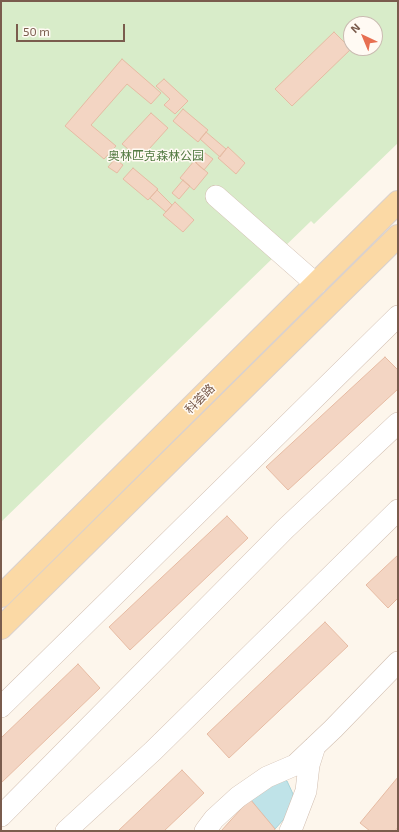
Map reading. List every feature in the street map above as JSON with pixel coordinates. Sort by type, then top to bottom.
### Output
[{"type":"main road","name":"科荟路","points":[[1,596],[398,202]]},
{"type":"main road","name":"科荟路","points":[[1,628],[398,236]]},
{"type":"street","points":[[216,196],[316,284]]},
{"type":"street","points":[[1,707],[398,316]]},
{"type":"street","points":[[1,816],[285,529],[398,423]]},
{"type":"street","points":[[66,831],[153,751],[398,510]]},
{"type":"street","points":[[205,831],[214,819],[238,797],[267,777],[295,765],[398,662]]},
{"type":"street","points":[[290,831],[306,791],[309,765],[315,746]]},
{"type":"green space","name":"奥林匹克森林公园","points":[[1,1],[398,1],[398,143],[314,224],[311,221],[1,522]]},
{"type":"water","points":[[283,779],[287,781],[293,794],[293,803],[284,819],[275,829],[250,799]]},
{"type":"building","points":[[334,32],[343,41],[344,56],[292,106],[275,89]]},
{"type":"building","points":[[122,59],[161,93],[151,104],[127,84],[91,125],[116,146],[104,159],[65,126]]},
{"type":"building","points":[[164,79],[188,101],[175,114],[164,105],[170,99],[156,86]]},
{"type":"building","points":[[183,109],[208,130],[198,142],[173,121]]},
{"type":"building","points":[[151,113],[168,128],[140,159],[122,144]]},
{"type":"building","points":[[206,132],[226,149],[220,157],[200,139]]},
{"type":"building","points":[[228,147],[245,163],[236,174],[218,158]]},
{"type":"building","points":[[205,153],[213,159],[204,170],[196,163]]},
{"type":"building","points":[[115,159],[123,165],[117,173],[108,167]]},
{"type":"building","points":[[194,161],[208,173],[194,190],[180,178]]},
{"type":"building","points":[[133,168],[158,189],[148,200],[123,179]]},
{"type":"building","points":[[183,180],[190,186],[179,199],[172,193]]},
{"type":"building","points":[[157,190],[172,205],[166,212],[150,198]]},
{"type":"building","points":[[175,202],[194,220],[183,232],[163,215]]},
{"type":"building","points":[[385,357],[398,370],[398,389],[288,490],[266,467]]},
{"type":"building","points":[[227,516],[248,538],[130,650],[109,627]]},
{"type":"building","points":[[398,555],[398,598],[388,608],[366,585]]},
{"type":"building","points":[[325,622],[348,646],[229,758],[207,734]]},
{"type":"building","points":[[78,664],[100,688],[1,783],[1,738]]},
{"type":"building","points":[[182,770],[204,793],[164,831],[118,831]]},
{"type":"building","points":[[398,777],[398,827],[395,831],[370,831],[360,823]]},
{"type":"building","points":[[250,799],[275,829],[274,831],[221,831]]}]
